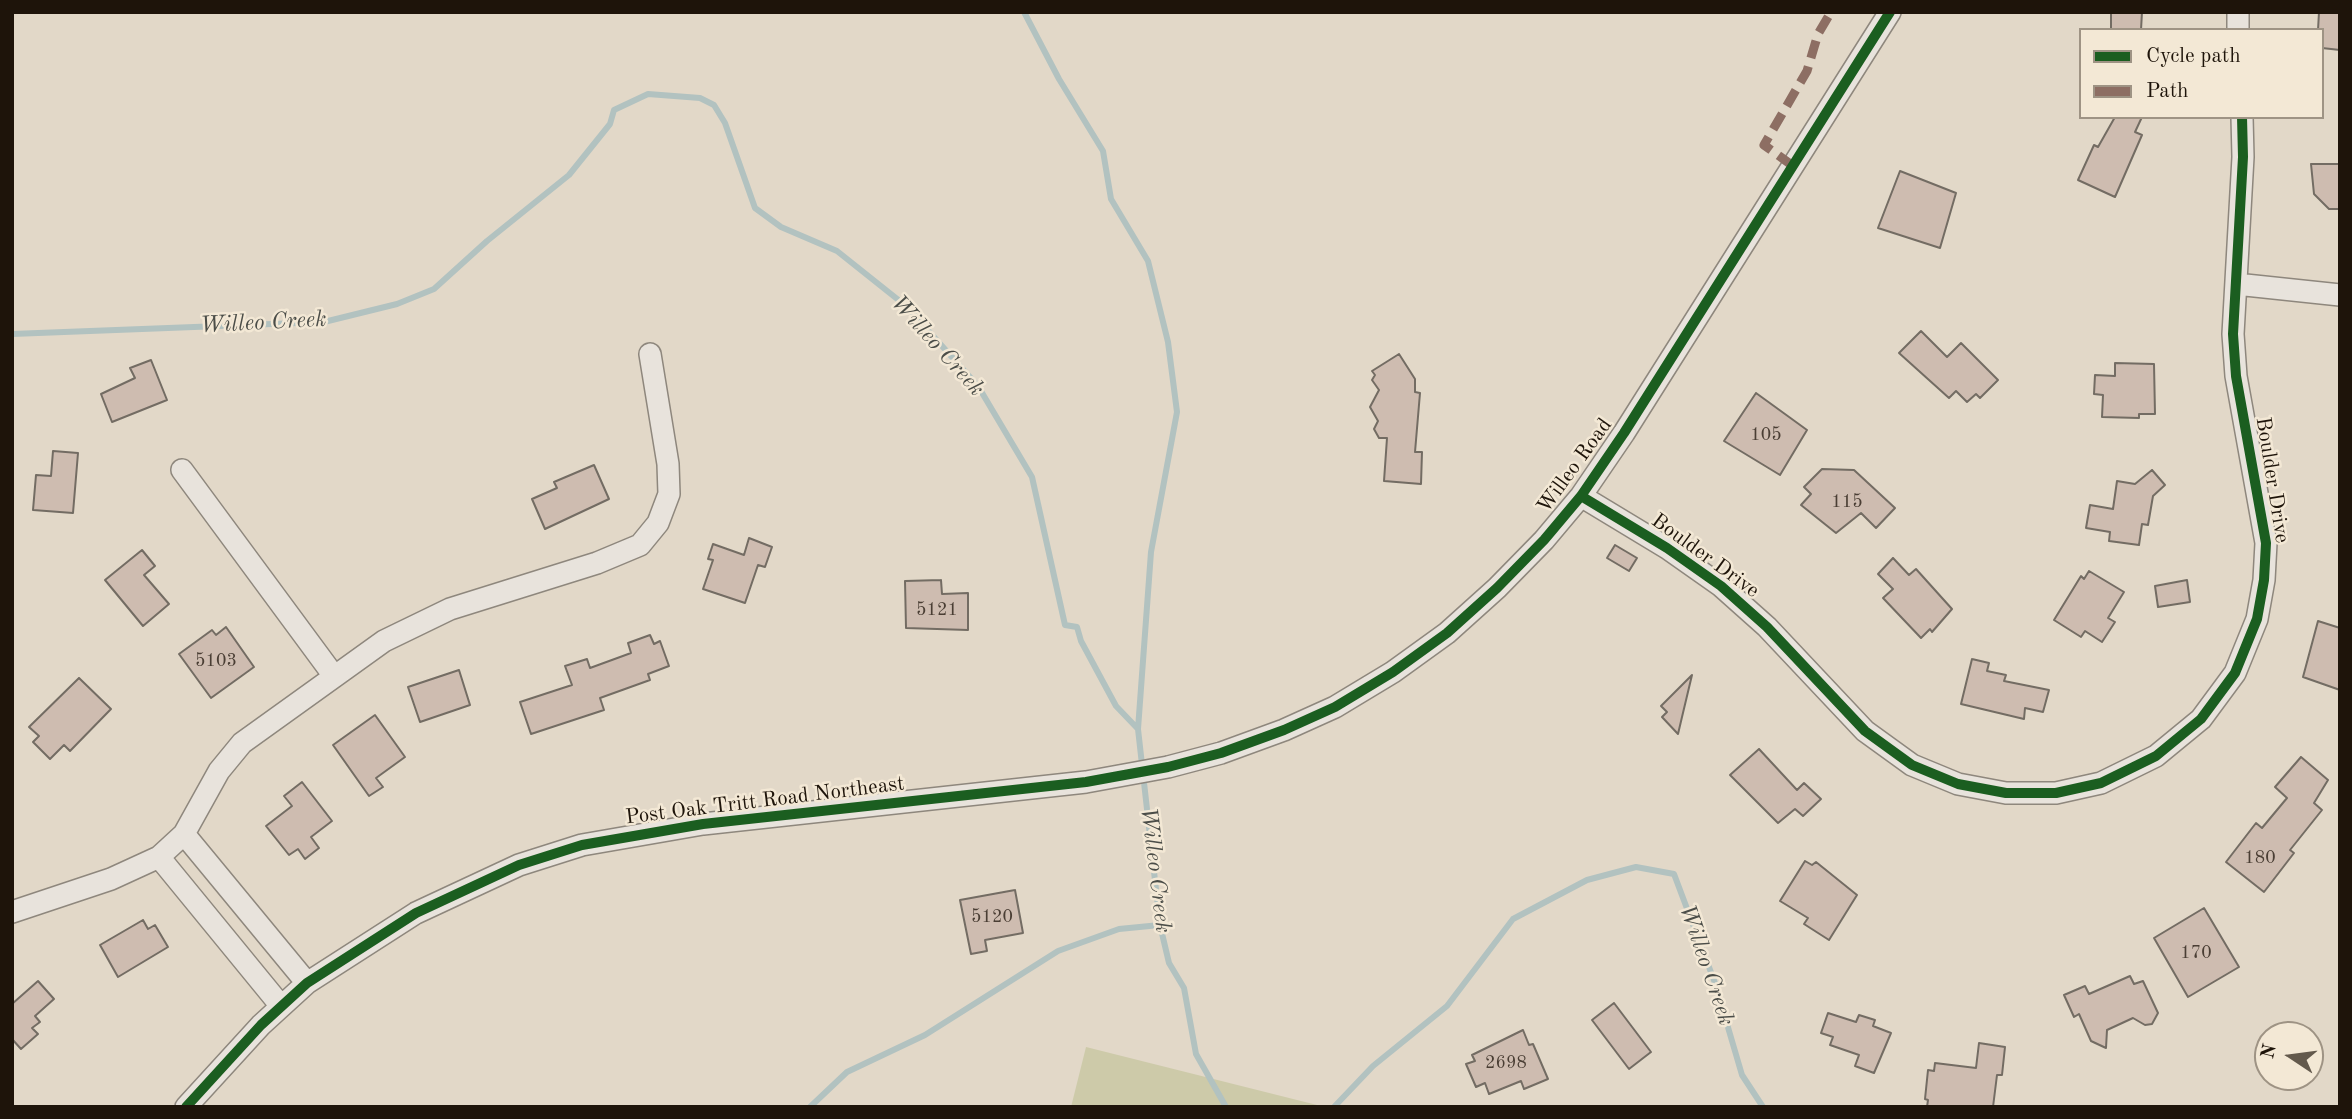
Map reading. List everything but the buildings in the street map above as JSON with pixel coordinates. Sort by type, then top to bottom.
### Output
[{"type":"street","name":"Willeo Road","points":[[1140,773],[1248,744],[1335,707],[1393,672],[1447,633],[1516,569],[1581,496],[1624,433],[1890,12]]},
{"type":"street","name":"Boulder Drive","points":[[1581,496],[1667,548],[1721,586],[1767,627],[1865,731],[1912,765],[1958,784],[2006,793],[2056,793],[2101,783],[2156,756],[2201,719],[2235,673],[2257,619],[2264,580],[2266,543],[2236,376],[2233,334],[2243,157],[2242,119]]},
{"type":"street","points":[[2236,284],[2340,295]]},
{"type":"street","points":[[12,912],[111,879],[159,857],[184,834],[229,756],[384,641],[450,609],[597,563],[640,545],[658,523],[669,494],[668,464],[650,354]]},
{"type":"street","points":[[182,470],[334,676]]},
{"type":"street","name":"Post Oak Tritt Road Northeast","points":[[186,1107],[281,1006],[307,984],[396,925],[463,888],[519,865],[582,845],[702,824],[1086,782],[1140,773]]},
{"type":"street","points":[[184,834],[307,984]]},
{"type":"street","points":[[159,857],[281,1006]]},
{"type":"shaded area","points":[[1086,1047],[1325,1107],[1071,1107]]},
{"type":"waterway","points":[[1024,12],[1059,79],[1103,151],[1111,199],[1148,261],[1168,342],[1177,412],[1151,552],[1138,729]]},
{"type":"waterway","name":"Willeo Creek","points":[[12,334],[324,322],[397,304],[434,289],[487,241],[569,175],[610,124],[614,110],[648,94],[700,98],[714,105],[725,123],[755,208],[781,227],[837,251],[906,306],[978,386],[1032,477],[1065,625],[1077,627],[1081,641],[1116,706],[1138,729],[1160,925],[1169,963],[1184,988],[1196,1054],[1226,1107]]},
{"type":"waterway","name":"Willeo Creek","points":[[1334,1107],[1373,1066],[1447,1006],[1513,919],[1587,880],[1636,867],[1674,874],[1715,983],[1742,1075],[1763,1107]]},
{"type":"waterway","points":[[810,1107],[847,1072],[925,1035],[1058,951],[1119,929],[1160,925]]},
{"type":"marked path","points":[[1793,166],[1764,145],[1807,71],[1818,34],[1831,12]]},
{"type":"cycle path","points":[[186,1107],[261,1025],[307,983],[416,913],[519,865],[582,845],[703,824],[1086,782],[1168,767],[1221,753],[1284,730],[1335,707],[1393,672],[1447,633],[1497,588],[1544,540],[1581,496],[1624,433],[1890,12]]},
{"type":"cycle path","points":[[1581,496],[1667,548],[1721,586],[1767,627],[1865,731],[1912,765],[1958,784],[2006,793],[2056,793],[2101,783],[2156,756],[2201,719],[2235,673],[2257,619],[2264,580],[2266,543],[2236,376],[2233,334],[2243,157],[2242,119]]}]
